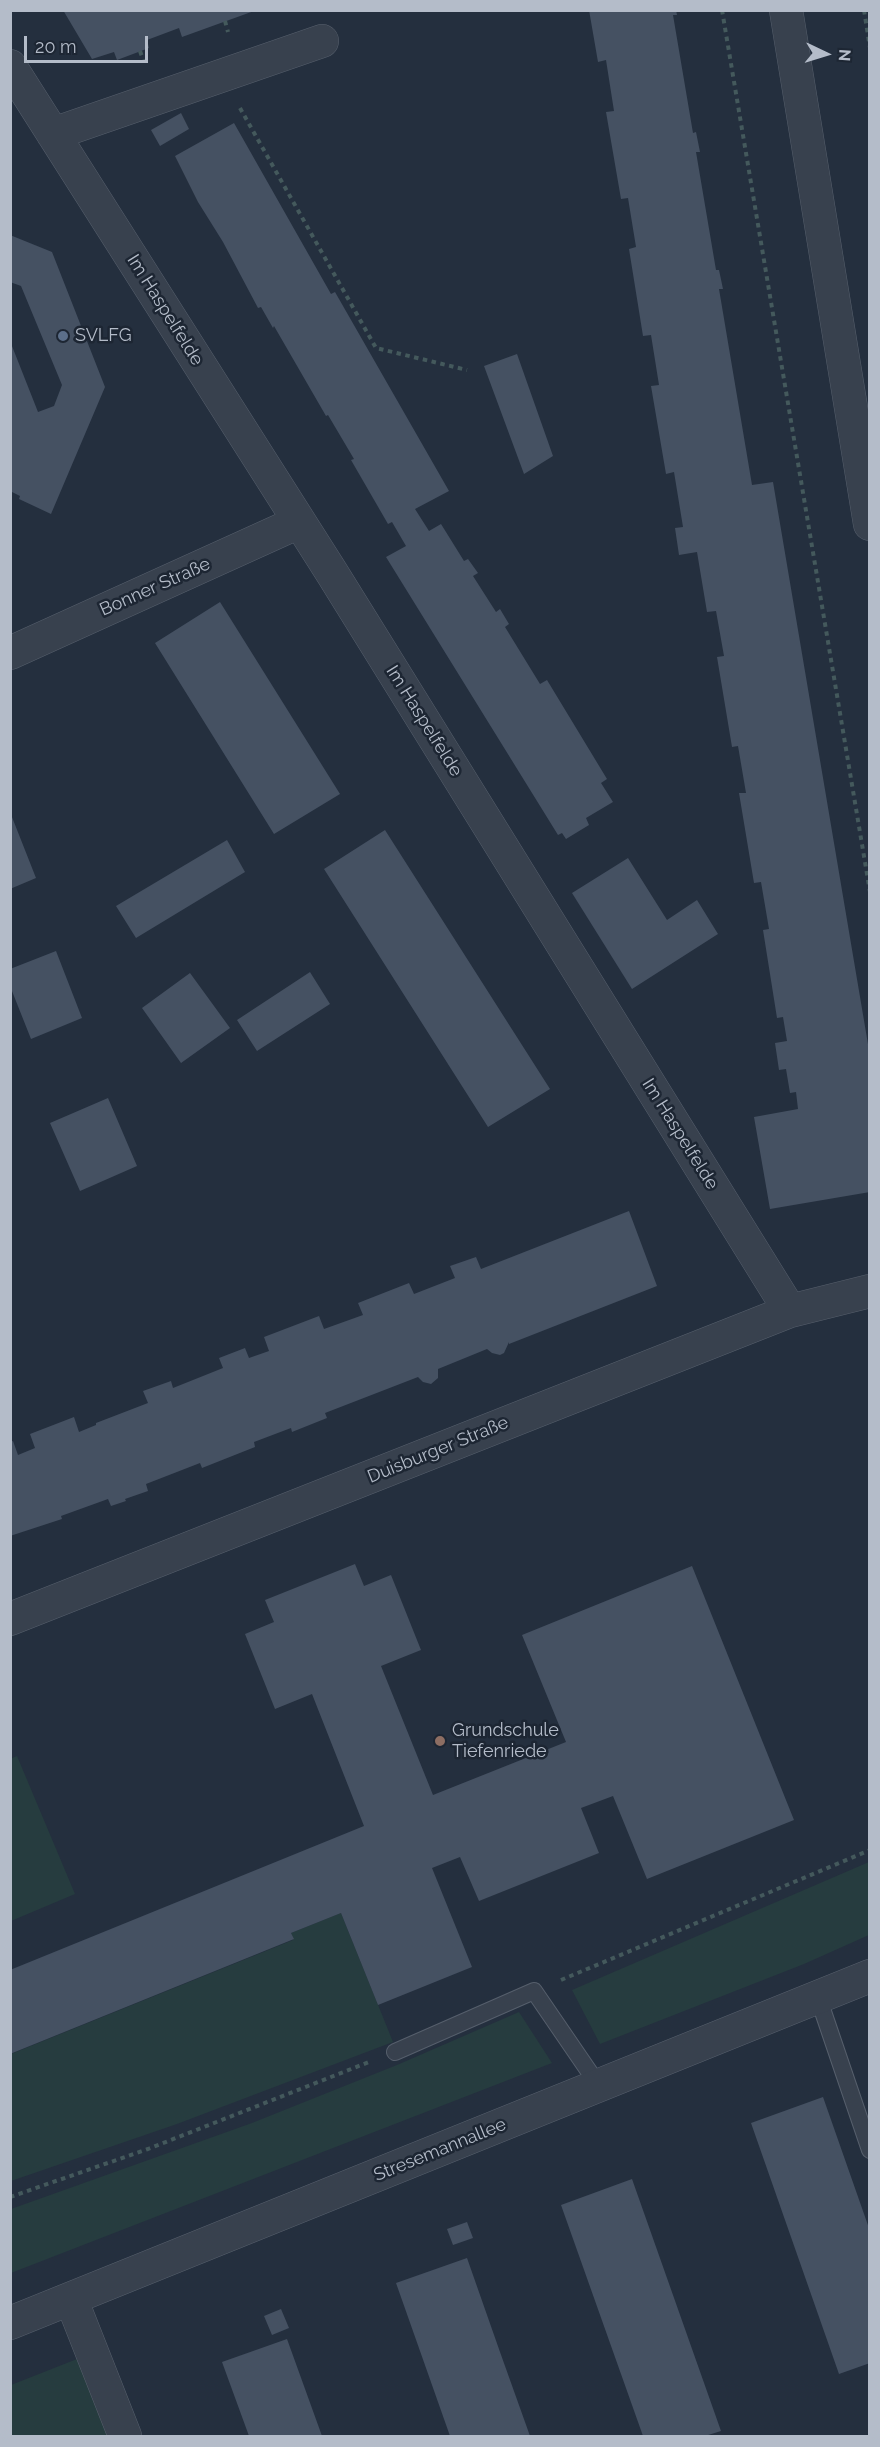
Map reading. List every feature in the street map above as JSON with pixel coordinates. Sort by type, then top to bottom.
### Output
[{"type":"street","points":[[786,10],[870,524]]},
{"type":"street","points":[[54,134],[322,41]]},
{"type":"street","name":"Im Haspelfelde","points":[[10,66],[299,522],[790,1311]]},
{"type":"street","name":"Bonner Straße","points":[[10,652],[299,522]]},
{"type":"street","name":"Duisburger Straße","points":[[10,1619],[790,1311],[870,1291]]},
{"type":"street","name":"Stresemannallee","points":[[10,2323],[870,1976]]},
{"type":"street","points":[[71,2299],[125,2436]]},
{"type":"lane","points":[[395,2052],[534,1991],[599,2086]]},
{"type":"lane","points":[[818,1997],[870,2150]]},
{"type":"path","points":[[722,10],[870,892]]},
{"type":"path","points":[[864,10],[870,48]]},
{"type":"path","points":[[222,76],[376,348],[467,370]]},
{"type":"path","points":[[534,1991],[870,1850]]},
{"type":"path","points":[[10,2197],[159,2144],[395,2052]]},
{"type":"green space","points":[[17,1756],[75,1894],[11,1921],[10,1759]]},
{"type":"green space","points":[[869,1862],[869,1935],[804,1964],[600,2044],[572,1990]]},
{"type":"green space","points":[[341,1913],[393,2042],[177,2124],[11,2181],[11,2054],[293,1940],[291,1933]]},
{"type":"green space","points":[[519,2012],[552,2063],[11,2273],[11,2209],[252,2123],[397,2065]]},
{"type":"green space","points":[[77,2359],[108,2436],[11,2436],[11,2385]]},
{"type":"building","points":[[63,10],[254,11],[182,37],[179,28],[147,40],[149,48],[117,60],[114,52],[92,59]]},
{"type":"building","points":[[589,10],[676,10],[677,15],[673,15],[693,133],[696,132],[700,152],[696,152],[716,270],[719,270],[723,289],[719,289],[752,485],[773,482],[870,1056],[870,1192],[770,1209],[754,1117],[798,1109],[796,1092],[790,1093],[786,1069],[779,1070],[775,1043],[787,1041],[783,1017],[777,1018],[763,930],[769,929],[761,882],[754,883],[739,793],[746,793],[738,746],[732,747],[717,657],[724,656],[716,611],[707,612],[697,552],[679,555],[675,528],[683,527],[674,472],[666,474],[651,386],[659,385],[651,335],[643,336],[629,249],[636,247],[628,198],[621,199],[606,112],[614,111],[606,60],[598,62]]},
{"type":"building","points":[[181,113],[189,129],[160,146],[151,130]]},
{"type":"building","points":[[234,123],[331,294],[335,292],[449,491],[415,509],[429,531],[441,524],[464,561],[468,559],[478,573],[473,576],[496,612],[500,609],[509,624],[505,627],[540,684],[547,680],[607,779],[601,783],[613,802],[586,818],[589,825],[566,839],[562,833],[558,835],[386,557],[406,546],[392,522],[388,524],[351,460],[354,459],[328,415],[326,416],[274,326],[273,328],[261,307],[258,308],[223,242],[198,202],[175,156]]},
{"type":"building","name":"SVLFG","points":[[10,235],[52,252],[105,387],[51,514],[19,499],[20,496],[10,491],[10,341],[38,412],[54,406],[62,385],[21,286],[10,282]]},
{"type":"building","points":[[517,354],[553,456],[524,474],[484,366]]},
{"type":"building","points":[[220,602],[340,794],[274,834],[155,643]]},
{"type":"building","points":[[10,812],[36,878],[10,889]]},
{"type":"building","points":[[385,830],[550,1089],[488,1127],[324,869]]},
{"type":"building","points":[[227,840],[245,872],[136,938],[116,906]]},
{"type":"building","points":[[628,858],[667,920],[697,900],[718,934],[632,989],[572,893]]},
{"type":"building","points":[[56,951],[82,1018],[31,1039],[10,986],[10,969]]},
{"type":"building","points":[[310,972],[330,1004],[257,1051],[237,1020]]},
{"type":"building","points":[[190,973],[230,1028],[181,1063],[142,1008]]},
{"type":"building","points":[[108,1098],[137,1166],[80,1191],[50,1123]]},
{"type":"building","points":[[629,1211],[657,1286],[509,1344],[509,1342],[504,1353],[500,1355],[487,1349],[438,1369],[438,1378],[431,1384],[423,1382],[418,1377],[325,1413],[327,1418],[292,1432],[291,1428],[254,1442],[255,1447],[202,1468],[200,1463],[146,1484],[148,1491],[125,1499],[126,1501],[111,1506],[108,1499],[61,1516],[62,1519],[10,1536],[10,1442],[13,1441],[18,1455],[35,1448],[30,1434],[74,1417],[79,1432],[148,1403],[143,1391],[171,1381],[173,1388],[223,1368],[219,1358],[245,1348],[249,1358],[269,1351],[264,1337],[319,1316],[324,1329],[363,1315],[358,1303],[409,1283],[414,1294],[455,1278],[450,1266],[476,1257],[481,1269]]},
{"type":"building","points":[[355,1564],[364,1586],[391,1575],[421,1650],[381,1666],[433,1795],[566,1742],[522,1635],[692,1566],[794,1820],[647,1879],[613,1796],[581,1808],[599,1853],[479,1901],[460,1857],[432,1868],[472,1967],[378,2005],[341,1913],[291,1933],[294,1939],[10,2054],[10,1970],[364,1826],[312,1694],[275,1709],[245,1634],[274,1622],[265,1600]]},
{"type":"building","points":[[823,2097],[870,2231],[870,2363],[839,2374],[751,2123]]},
{"type":"building","points":[[632,2179],[721,2431],[705,2436],[643,2436],[561,2205]]},
{"type":"building","points":[[467,2222],[473,2238],[453,2245],[447,2229]]},
{"type":"building","points":[[467,2258],[530,2436],[450,2436],[396,2283]]},
{"type":"building","points":[[281,2309],[289,2328],[272,2335],[264,2316]]},
{"type":"building","points":[[287,2339],[322,2436],[249,2436],[222,2362]]},
{"type":"place","name":"SVLFG","points":[[63,336]]},
{"type":"place","name":"Grundschule Tiefenriede","points":[[440,1741]]}]
